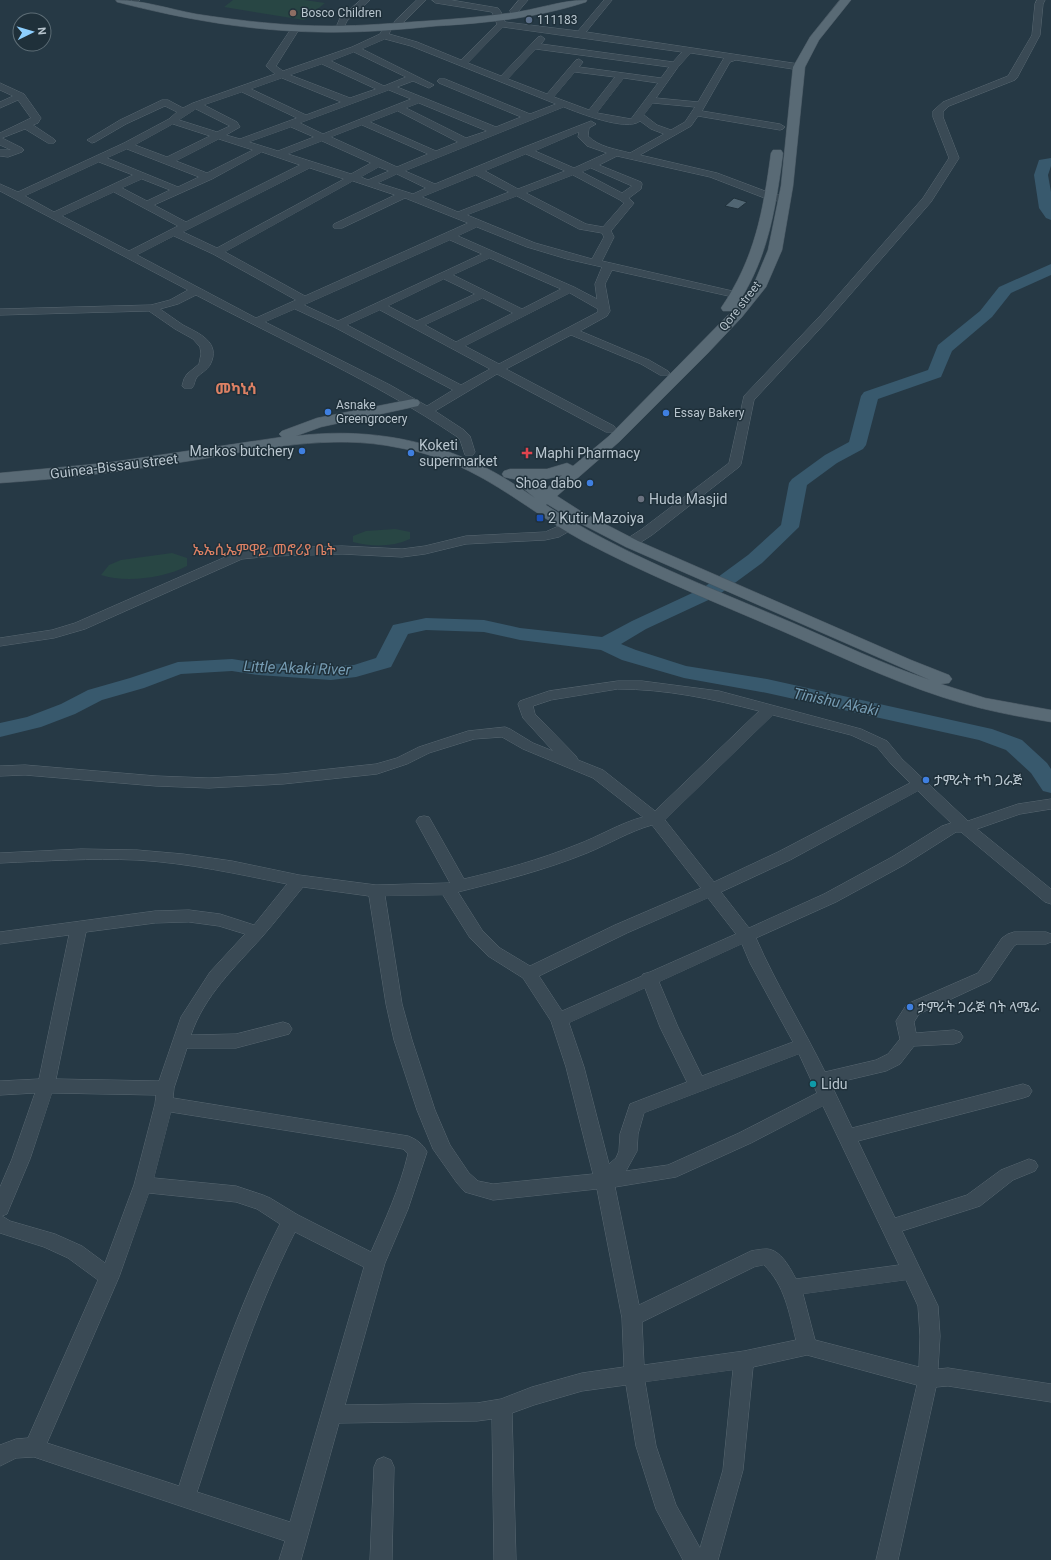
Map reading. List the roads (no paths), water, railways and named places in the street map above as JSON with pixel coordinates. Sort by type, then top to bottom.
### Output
[{"type":"main road","points":[[121,0],[180,14],[237,22],[296,28],[390,29],[499,19],[548,10],[582,0]]},
{"type":"main road","points":[[135,0],[184,11],[241,19],[279,23],[341,25],[390,29]]},
{"type":"main road","points":[[499,19],[514,11],[565,0]]},
{"type":"main road","name":"Qore street","points":[[567,474],[610,428],[722,316],[743,298],[759,287],[775,250],[780,127],[794,66],[807,31],[835,0]]},
{"type":"main road","name":"Qore street","points":[[778,198],[794,66],[804,55],[813,39],[846,0]]},
{"type":"main road","name":"Qore street","points":[[538,499],[567,474],[614,439],[703,350],[743,298]]},
{"type":"main road","points":[[287,434],[317,423],[413,403]]},
{"type":"main road","points":[[0,470],[112,461],[287,434],[348,429],[374,430],[433,441],[469,452],[510,474],[538,499],[565,508],[630,543],[685,567],[749,603],[908,680],[956,696],[997,707],[1051,716]]},
{"type":"main road","name":"Guinea-Bissau street","points":[[0,478],[115,468],[298,439],[339,437],[396,442],[456,459],[538,499],[568,526],[618,553],[672,579],[749,603]]},
{"type":"main road","points":[[510,474],[567,474],[558,496],[565,508]]},
{"type":"main road","points":[[749,603],[942,679],[990,693],[1051,703]]},
{"type":"street","points":[[341,25],[343,20],[366,0]]},
{"type":"street","points":[[18,196],[127,145],[172,121],[196,104],[355,49],[390,29],[422,0]]},
{"type":"street","points":[[436,0],[495,10],[499,19]]},
{"type":"street","points":[[514,11],[524,0]]},
{"type":"street","points":[[580,34],[608,0]]},
{"type":"street","points":[[630,543],[647,532],[735,464],[748,399],[824,318],[927,200],[954,158],[938,117],[938,110],[946,104],[1012,78],[1036,35],[1039,4],[1041,0]]},
{"type":"street","points":[[462,64],[499,19]]},
{"type":"street","points":[[499,19],[548,30],[794,66]]},
{"type":"street","points":[[296,28],[271,66],[275,71],[282,75],[348,101]]},
{"type":"street","points":[[390,29],[393,37],[502,80],[507,89]]},
{"type":"street","points":[[502,80],[548,30]]},
{"type":"street","points":[[534,46],[675,65]]},
{"type":"street","points":[[355,49],[429,85]]},
{"type":"street","points":[[486,99],[507,89],[548,98],[603,118],[633,122],[651,100],[675,65],[688,51]]},
{"type":"street","points":[[548,98],[586,54]]},
{"type":"street","points":[[632,156],[688,124],[727,60],[733,58]]},
{"type":"street","points":[[322,60],[387,88],[420,99],[494,130]]},
{"type":"street","points":[[407,94],[471,68]]},
{"type":"street","points":[[574,69],[664,81]]},
{"type":"street","points":[[592,114],[621,76]]},
{"type":"street","points":[[241,142],[413,78]]},
{"type":"street","points":[[442,81],[529,117]]},
{"type":"street","points":[[0,86],[21,96],[26,101],[36,118],[35,121],[0,136]]},
{"type":"street","points":[[242,88],[305,118]]},
{"type":"street","points":[[0,105],[21,96]]},
{"type":"street","points":[[280,154],[420,99]]},
{"type":"street","points":[[651,100],[780,127]]},
{"type":"street","points":[[92,140],[123,122],[166,102],[183,112]]},
{"type":"street","points":[[168,161],[235,128],[234,124],[196,104]]},
{"type":"street","points":[[368,183],[494,130],[564,104]]},
{"type":"street","points":[[400,108],[466,142]]},
{"type":"street","points":[[639,116],[654,127],[672,133]]},
{"type":"street","points":[[338,226],[409,196],[435,188],[525,150],[584,128],[603,118]]},
{"type":"street","points":[[172,121],[409,196],[530,245],[571,258],[595,262],[743,298]]},
{"type":"street","points":[[362,122],[435,154]]},
{"type":"street","points":[[291,123],[399,170],[435,188]]},
{"type":"street","points":[[26,125],[51,142]]},
{"type":"street","points":[[584,128],[583,137],[590,144],[615,153],[713,175],[778,198]]},
{"type":"street","points":[[0,141],[19,148],[8,154],[0,153]]},
{"type":"street","points":[[127,145],[208,177]]},
{"type":"street","points":[[148,204],[208,177],[261,149]]},
{"type":"street","points":[[525,150],[573,171],[624,198],[629,203],[615,218],[606,231]]},
{"type":"street","points":[[458,215],[591,165],[615,153]]},
{"type":"street","points":[[98,158],[178,190]]},
{"type":"street","points":[[217,252],[309,203],[380,162]]},
{"type":"street","points":[[130,254],[309,164]]},
{"type":"street","points":[[591,165],[637,184],[637,187],[624,198]]},
{"type":"street","points":[[477,171],[583,227],[606,231]]},
{"type":"street","points":[[55,215],[140,176]]},
{"type":"street","points":[[0,187],[130,254],[256,322],[386,387],[427,411],[460,433],[466,439],[469,452]]},
{"type":"street","points":[[115,188],[148,204],[152,209],[186,226]]},
{"type":"street","points":[[256,322],[476,223]]},
{"type":"street","points":[[595,262],[608,237],[606,231]]},
{"type":"street","points":[[175,232],[217,252],[338,325],[461,390]]},
{"type":"street","points":[[450,236],[570,288],[603,307]]},
{"type":"street","points":[[338,325],[490,254]]},
{"type":"street","points":[[427,411],[499,369],[603,314],[604,310],[600,284],[608,266]]},
{"type":"street","points":[[444,275],[482,295],[522,313]]},
{"type":"street","points":[[456,346],[570,288]]},
{"type":"street","points":[[0,312],[151,308],[174,302],[197,290]]},
{"type":"street","points":[[416,325],[482,295]]},
{"type":"street","points":[[380,306],[499,369],[504,374],[610,428]]},
{"type":"street","points":[[151,308],[181,328],[203,340],[207,346],[207,357],[205,364],[192,374],[188,382],[188,386]]},
{"type":"street","points":[[571,331],[645,362],[664,373]]},
{"type":"street","points":[[0,642],[54,634],[80,626],[239,555],[272,552],[342,550],[402,553],[425,550],[466,540],[544,536],[554,534],[568,526]]},
{"type":"street","points":[[578,764],[551,740],[528,715],[525,704],[549,696],[594,688],[618,685],[642,685],[719,696],[856,732],[882,744],[897,762],[965,827],[1051,898]]},
{"type":"street","points":[[0,858],[81,854],[168,858],[232,867],[299,881],[376,891],[454,888],[527,869],[582,849],[637,824],[656,819],[769,710]]},
{"type":"street","points":[[0,771],[25,770],[156,781],[209,783],[283,779],[377,769],[402,761],[424,750],[473,734],[505,732],[528,746],[578,764],[598,774],[656,819],[746,935],[758,963],[803,1045],[928,1306],[930,1336],[928,1379],[887,1560]]},
{"type":"street","points":[[529,974],[621,929],[784,856],[919,784]]},
{"type":"street","points":[[559,1020],[649,978],[830,898],[898,861],[947,830],[954,827],[965,827],[1018,809],[1049,804]]},
{"type":"street","points":[[424,821],[476,934],[494,952],[529,974],[559,1020],[575,1067],[604,1180],[632,1318],[634,1374],[646,1446],[666,1509],[695,1560]]},
{"type":"street","points":[[34,1448],[109,1277],[143,1185],[165,1096],[188,1022],[216,976],[257,932],[299,881]]},
{"type":"street","points":[[376,891],[394,1004],[402,1040],[426,1110],[442,1149],[463,1178],[472,1187],[493,1192],[629,1178],[670,1172],[745,1138],[823,1088],[894,1059],[909,1040],[954,1037]]},
{"type":"street","points":[[0,938],[155,917],[189,916],[220,920],[257,932]]},
{"type":"street","points":[[0,1209],[21,1159],[46,1086],[79,927]]},
{"type":"street","points":[[909,1040],[905,1022],[913,1008],[984,977],[1008,942],[1014,938],[1046,938]]},
{"type":"street","points":[[649,978],[669,1027],[698,1086]]},
{"type":"street","points":[[181,1042],[236,1041],[283,1029]]},
{"type":"street","points":[[604,1180],[622,1163],[628,1151],[629,1134],[636,1109],[803,1045]]},
{"type":"street","points":[[0,1088],[46,1086],[165,1096],[408,1143],[418,1152],[400,1209],[375,1263],[290,1560]]},
{"type":"street","points":[[846,1137],[1023,1091]]},
{"type":"street","points":[[890,1227],[973,1200],[984,1194],[1007,1175],[1029,1166]]},
{"type":"street","points":[[143,1185],[236,1194],[263,1203],[291,1221],[375,1263]]},
{"type":"street","points":[[185,1498],[230,1363],[275,1250],[291,1221]]},
{"type":"street","points":[[0,1223],[4,1227],[48,1240],[75,1252],[109,1277]]},
{"type":"street","points":[[632,1318],[751,1259],[768,1257],[777,1264],[790,1288],[807,1346]]},
{"type":"street","points":[[790,1288],[911,1271]]},
{"type":"street","points":[[331,1414],[477,1412],[502,1408],[532,1396],[582,1382],[744,1360],[807,1346],[928,1379],[948,1377],[1051,1393]]},
{"type":"street","points":[[707,1560],[733,1470],[744,1360]]},
{"type":"street","points":[[502,1408],[505,1560]]},
{"type":"street","points":[[0,1456],[7,1450],[22,1446],[34,1448],[298,1535]]},
{"type":"street","points":[[381,1560],[384,1466]]},
{"type":"waterway","name":"Little Akaki River","points":[[1051,162],[1044,163],[1041,175],[1046,208],[1051,215]]},
{"type":"waterway","name":"Little Akaki River","points":[[605,644],[639,625],[710,592],[755,559],[790,527],[798,483],[831,459],[857,445],[870,396],[935,373],[944,349],[986,314],[1005,290],[1051,269]]},
{"type":"waterway","name":"Little Akaki River","points":[[0,730],[33,722],[68,709],[95,695],[137,683],[178,668],[232,665],[258,669],[331,673],[356,671],[384,662],[400,629],[426,624],[484,626],[520,634],[605,644]]},
{"type":"waterway","name":"Tinishu Akaki","points":[[605,644],[629,655],[684,672],[767,686],[984,734],[1014,745],[1039,768],[1051,786]]},
{"type":"place","name":"Bosco Children","points":[[293,13]]},
{"type":"place","name":"111183","points":[[529,20]]},
{"type":"place","name":"Asnake Greengrocery","points":[[328,412]]},
{"type":"place","name":"Essay Bakery","points":[[666,413]]},
{"type":"place","name":"Markos butchery","points":[[302,451]]},
{"type":"place","name":"Koketi supermarket","points":[[411,453]]},
{"type":"place","name":"Maphi Pharmacy","points":[[527,453]]},
{"type":"place","name":"Shoa dabo","points":[[590,483]]},
{"type":"place","name":"Huda Masjid","points":[[641,499]]},
{"type":"place","name":"2 Kutir Mazoiya","points":[[540,518]]},
{"type":"place","name":"ታምራት ተካ ጋራጅ","points":[[926,780]]},
{"type":"place","name":"ታምራት ጋራጅ ባት ላሜራ","points":[[910,1007]]},
{"type":"place","name":"Lidu","points":[[813,1084]]},
{"type":"district","name":"መካኒሳ","points":[[236,389]]},
{"type":"district","name":"ኤኤሲኤምዋይ መኖሪያ ቤት","points":[[264,550]]}]
